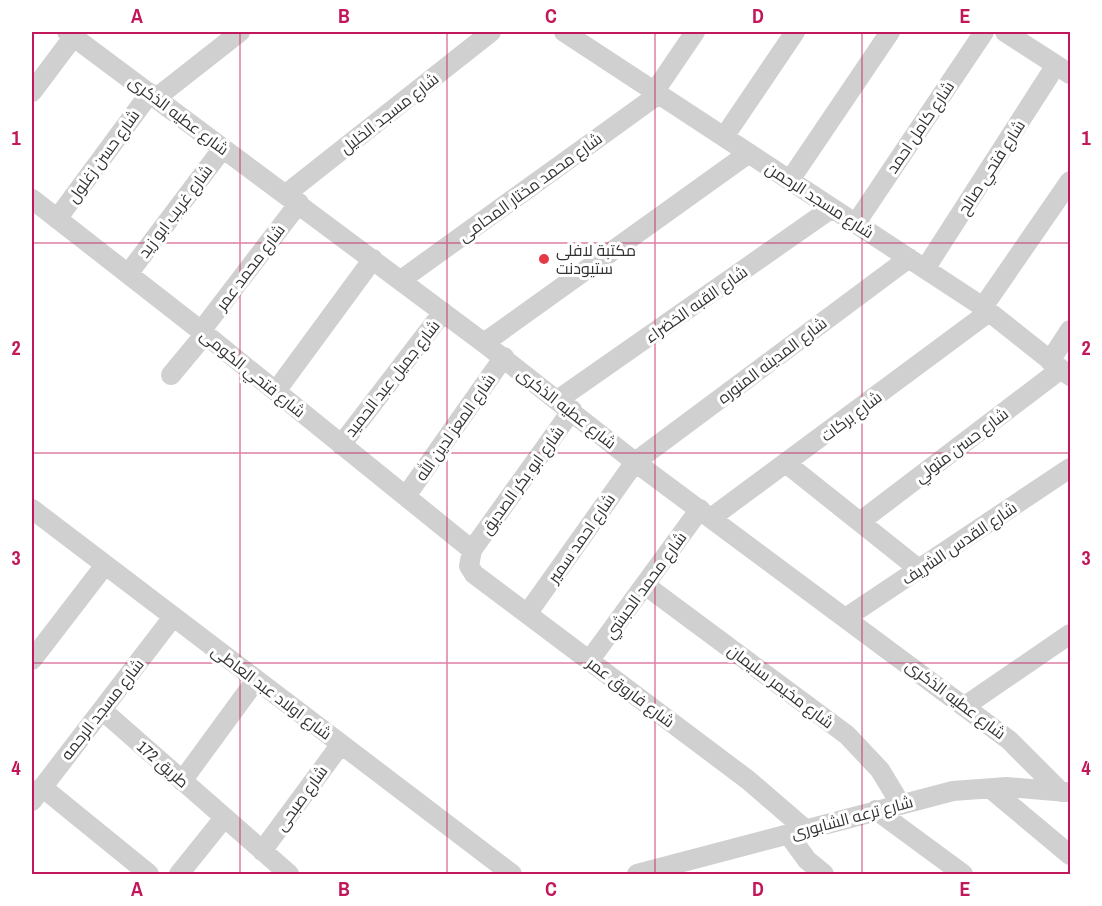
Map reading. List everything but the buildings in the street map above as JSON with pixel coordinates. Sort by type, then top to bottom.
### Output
[{"type":"street","name":"شارع حسن زغلول","points":[[57,219],[153,96],[240,32]]},
{"type":"street","name":"شارع مسجد الخليل","points":[[292,199],[491,32]]},
{"type":"street","name":"شارع مسجد الرحمن","points":[[564,32],[592,39],[657,93],[986,310],[1061,369]]},
{"type":"street","points":[[657,93],[695,32]]},
{"type":"street","points":[[724,137],[795,32]]},
{"type":"street","points":[[790,180],[890,32]]},
{"type":"street","name":"شارع كامل احمد","points":[[856,223],[984,32]]},
{"type":"street","points":[[1005,32],[1063,70]]},
{"type":"street","name":"شارع عطيه الذكرى","points":[[70,34],[504,357],[635,462],[965,706],[1009,740],[1066,792]]},
{"type":"street","points":[[32,92],[70,34]]},
{"type":"street","name":"شارع فتحي صالح","points":[[917,264],[1063,70]]},
{"type":"street","name":"شارع محمد مختار المحامى","points":[[401,280],[657,93]]},
{"type":"street","name":"شارع غريب ابو زيد","points":[[128,274],[223,148]]},
{"type":"street","points":[[484,343],[749,153]]},
{"type":"street","name":"شارع بركات","points":[[706,513],[787,464],[986,310],[1071,181]]},
{"type":"street","name":"شارع فتحي الكومى","points":[[32,199],[203,332],[472,550]]},
{"type":"street","name":"شارع محمد عمر","points":[[171,375],[203,332],[292,199]]},
{"type":"street","name":"شارع القبه الخضراء","points":[[566,405],[832,208]]},
{"type":"street","points":[[276,391],[373,259]]},
{"type":"street","name":"شارع المدينه المنوره","points":[[635,462],[917,264]]},
{"type":"street","name":"شارع جميل عبد الحميد","points":[[341,445],[443,312]]},
{"type":"street","name":"شارع حسن متولي","points":[[861,521],[1061,369],[1071,330]]},
{"type":"street","name":"شارع المعز لدين الله","points":[[406,496],[504,357]]},
{"type":"street","name":"شارع ابو بكر الصديق","points":[[472,550],[566,405]]},
{"type":"street","name":"شارع احمد سمير","points":[[528,614],[635,462]]},
{"type":"street","points":[[787,464],[920,570]]},
{"type":"street","name":"شارع القدس الشريف","points":[[847,617],[1071,468]]},
{"type":"street","name":"شارع اولاد عبد العاطى","points":[[32,509],[512,874]]},
{"type":"street","name":"شارع محمد الحبشي","points":[[589,661],[645,585],[706,513]]},
{"type":"street","name":"شارع فاروق عمر","points":[[472,550],[470,566],[474,573],[748,780],[797,832],[807,860],[824,874]]},
{"type":"street","points":[[32,660],[105,565]]},
{"type":"street","name":"شارع مخيمر سليمان","points":[[645,585],[847,735],[880,770],[900,803]]},
{"type":"street","name":"شارع مسجد الرحمه","points":[[37,794],[173,617]]},
{"type":"street","points":[[965,706],[1071,634]]},
{"type":"street","points":[[182,781],[256,680]]},
{"type":"street","name":"طريق 172","points":[[102,710],[289,874]]},
{"type":"street","name":"شارع صبحى","points":[[262,851],[341,744]]},
{"type":"street","points":[[991,789],[1071,855]]},
{"type":"street","name":"شارع ترعه الشابورى","points":[[637,874],[695,867],[797,832],[952,791],[991,789],[1066,792]]},
{"type":"street","points":[[37,794],[150,874]]},
{"type":"street","points":[[876,810],[963,874]]},
{"type":"street","points":[[178,874],[224,818]]},
{"type":"place","name":"مكتبة لافلى ستيودنت","points":[[544,259]]}]
